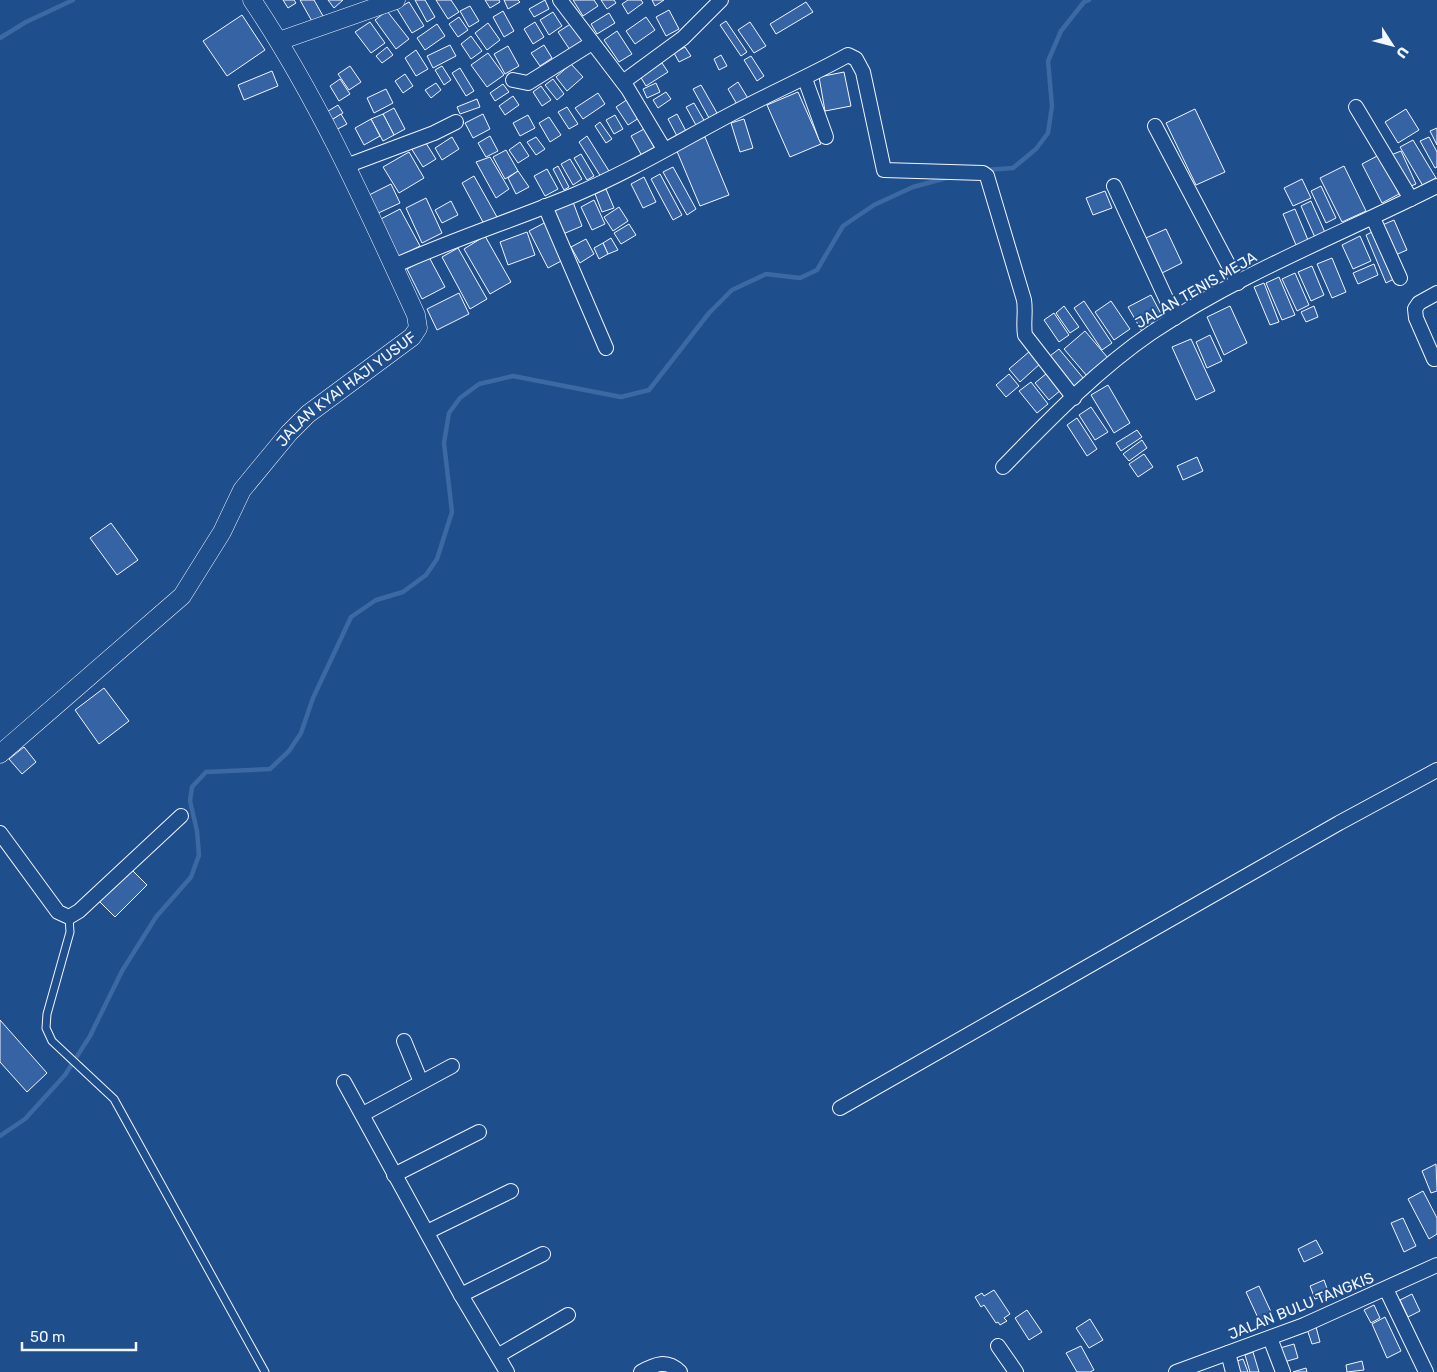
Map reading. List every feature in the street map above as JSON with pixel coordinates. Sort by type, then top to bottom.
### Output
[{"type":"street","name":"JALAN KYAI HAJI YUSUF","points":[[0,754],[182,596],[218,539],[242,490],[288,433],[308,414],[414,335],[418,324],[394,266],[346,166],[280,41],[252,0]]},
{"type":"street","points":[[280,41],[377,4],[396,0]]},
{"type":"street","points":[[560,0],[623,82],[664,149]]},
{"type":"street","points":[[623,82],[683,38],[722,0]]},
{"type":"street","points":[[512,80],[528,83],[592,42]]},
{"type":"street","points":[[394,266],[545,206],[618,174],[760,98],[805,79],[848,55],[856,59],[864,72],[882,166],[886,171],[983,173],[989,179],[1024,300],[1025,335],[1074,398]]},
{"type":"street","points":[[805,79],[826,136]]},
{"type":"street","points":[[1356,107],[1412,199]]},
{"type":"street","points":[[346,166],[434,133],[456,122]]},
{"type":"street","points":[[1155,126],[1238,283]]},
{"type":"street","points":[[1114,186],[1174,318]]},
{"type":"street","name":"JALAN TENIS MEJA","points":[[1003,467],[1074,398],[1123,354],[1174,318],[1238,283],[1437,186]]},
{"type":"street","points":[[545,206],[606,348]]},
{"type":"street","points":[[1373,218],[1400,278]]},
{"type":"street","points":[[1436,360],[1416,318],[1415,309],[1419,303],[1437,293]]},
{"type":"street","points":[[840,1108],[1313,838],[1437,770]]},
{"type":"street","points":[[0,833],[58,912],[69,917],[79,911],[181,816]]},
{"type":"street","points":[[404,1040],[421,1082]]},
{"type":"street","points":[[364,1114],[452,1066]]},
{"type":"street","points":[[344,1082],[364,1114],[365,1124],[461,1295],[499,1355],[507,1372]]},
{"type":"street","points":[[394,1175],[479,1132]]},
{"type":"street","points":[[427,1232],[511,1191]]},
{"type":"street","points":[[461,1295],[543,1254]]},
{"type":"street","name":"JALAN BULU TANGKIS","points":[[1176,1372],[1270,1338],[1386,1289],[1437,1265]]},
{"type":"street","points":[[1386,1289],[1426,1372]]},
{"type":"street","points":[[499,1355],[568,1315]]},
{"type":"street","points":[[1270,1338],[1283,1372]]},
{"type":"street","points":[[998,1346],[1016,1372]]},
{"type":"street","points":[[1228,1353],[1233,1372]]},
{"type":"street","points":[[640,1372],[664,1363],[674,1366],[680,1372]]},
{"type":"lane","points":[[69,917],[70,932],[47,1014],[46,1028],[52,1041],[114,1099],[265,1372]]},
{"type":"building","points":[[283,0],[294,0],[296,3],[288,8]]},
{"type":"building","points":[[300,0],[314,0],[323,16],[313,23]]},
{"type":"building","points":[[328,0],[343,0],[334,8]]},
{"type":"building","points":[[415,0],[425,0],[435,17],[427,22]]},
{"type":"building","points":[[436,0],[451,0],[459,12],[448,19]]},
{"type":"building","points":[[485,0],[499,0],[500,2],[490,8]]},
{"type":"building","points":[[504,0],[518,0],[520,2],[508,9]]},
{"type":"building","points":[[545,0],[549,9],[534,17],[529,9]]},
{"type":"building","points":[[573,0],[594,0],[598,6],[583,16]]},
{"type":"building","points":[[601,0],[614,0],[616,3],[607,9]]},
{"type":"building","points":[[628,0],[641,0],[643,3],[628,14],[622,4]]},
{"type":"building","points":[[652,0],[664,0],[655,6]]},
{"type":"building","points":[[409,2],[424,26],[412,33],[397,9]]},
{"type":"building","points":[[806,2],[813,12],[776,34],[770,24]]},
{"type":"building","points":[[470,6],[479,21],[469,27],[460,11]]},
{"type":"building","points":[[669,10],[679,29],[666,36],[656,17]]},
{"type":"building","points":[[387,11],[409,39],[396,49],[375,20]]},
{"type":"building","points":[[503,11],[514,31],[504,37],[493,17]]},
{"type":"building","points":[[553,12],[562,26],[549,35],[540,20]]},
{"type":"building","points":[[609,13],[615,23],[597,34],[591,24]]},
{"type":"building","points":[[242,15],[265,50],[227,76],[203,41]]},
{"type":"building","points":[[459,17],[468,30],[458,37],[449,24]]},
{"type":"building","points":[[646,17],[655,30],[635,44],[626,31]]},
{"type":"building","points":[[726,21],[747,52],[741,56],[720,25]]},
{"type":"building","points":[[370,22],[385,43],[371,53],[355,32]]},
{"type":"building","points":[[535,22],[544,37],[533,44],[524,29]]},
{"type":"building","points":[[750,22],[766,46],[754,53],[738,30]]},
{"type":"building","points":[[488,23],[500,40],[487,50],[475,33]]},
{"type":"building","points":[[572,23],[584,41],[570,50],[558,32]]},
{"type":"building","points":[[437,24],[445,36],[425,50],[417,38]]},
{"type":"building","points":[[617,31],[632,54],[619,62],[604,40]]},
{"type":"building","points":[[471,36],[482,51],[471,59],[461,44]]},
{"type":"building","points":[[450,45],[456,56],[433,68],[427,56]]},
{"type":"building","points":[[544,45],[552,58],[540,66],[531,53]]},
{"type":"building","points":[[508,46],[519,66],[505,74],[494,54]]},
{"type":"building","points":[[387,47],[393,55],[382,63],[376,56]]},
{"type":"building","points":[[685,47],[691,56],[679,62],[674,53]]},
{"type":"building","points":[[416,50],[428,69],[416,76],[405,58]]},
{"type":"building","points":[[488,53],[504,75],[487,87],[471,65]]},
{"type":"building","points":[[721,55],[727,66],[719,70],[714,59]]},
{"type":"building","points":[[751,56],[764,76],[757,81],[744,60]]},
{"type":"building","points":[[662,63],[668,72],[646,86],[640,76]]},
{"type":"building","points":[[571,64],[583,77],[567,91],[556,77]]},
{"type":"building","points":[[350,66],[361,82],[349,90],[338,74]]},
{"type":"building","points":[[442,66],[451,80],[444,85],[435,70]]},
{"type":"building","points":[[460,68],[474,91],[466,96],[452,73]]},
{"type":"building","points":[[272,71],[278,86],[244,100],[238,85]]},
{"type":"building","points":[[844,72],[851,106],[825,111],[819,77]]},
{"type":"building","points":[[405,74],[413,86],[403,93],[395,81]]},
{"type":"building","points":[[340,79],[350,94],[339,101],[330,86]]},
{"type":"building","points":[[553,79],[564,94],[557,100],[545,85]]},
{"type":"building","points":[[738,82],[749,100],[738,106],[728,89]]},
{"type":"building","points":[[436,83],[441,90],[431,98],[425,90]]},
{"type":"building","points":[[656,83],[660,92],[647,98],[643,89]]},
{"type":"building","points":[[503,84],[509,92],[495,101],[490,93]]},
{"type":"building","points":[[701,85],[717,113],[709,118],[693,89]]},
{"type":"building","points":[[541,86],[551,100],[542,106],[533,92]]},
{"type":"building","points":[[386,89],[393,103],[374,113],[367,98]]},
{"type":"building","points":[[666,92],[671,99],[658,108],[653,100]]},
{"type":"building","points":[[798,92],[821,144],[790,157],[767,105]]},
{"type":"building","points":[[598,93],[605,104],[583,119],[575,108]]},
{"type":"building","points":[[513,96],[519,105],[505,115],[499,106]]},
{"type":"building","points":[[477,99],[480,107],[460,114],[457,107]]},
{"type":"building","points":[[628,99],[639,118],[628,125],[616,107]]},
{"type":"building","points":[[694,103],[705,122],[697,127],[686,107]]},
{"type":"building","points":[[338,105],[343,113],[330,121],[325,113]]},
{"type":"building","points":[[567,107],[578,124],[569,129],[558,112]]},
{"type":"building","points":[[394,108],[405,129],[394,135],[383,114]]},
{"type":"building","points":[[1195,109],[1225,172],[1196,185],[1166,123]]},
{"type":"building","points":[[1406,109],[1419,130],[1398,143],[1385,122]]},
{"type":"building","points":[[341,114],[347,124],[334,131],[330,121]]},
{"type":"building","points":[[383,114],[394,135],[383,141],[371,119]]},
{"type":"building","points":[[483,114],[490,129],[473,138],[465,123]]},
{"type":"building","points":[[677,114],[687,133],[678,138],[668,119]]},
{"type":"building","points":[[528,115],[535,128],[520,136],[513,123]]},
{"type":"building","points":[[615,115],[623,129],[614,134],[606,120]]},
{"type":"building","points":[[549,117],[561,135],[550,142],[539,123]]},
{"type":"building","points":[[371,119],[380,136],[364,145],[355,128]]},
{"type":"building","points":[[744,119],[753,148],[740,152],[731,123]]},
{"type":"building","points":[[600,122],[612,139],[606,143],[595,126]]},
{"type":"building","points":[[1437,128],[1437,145],[1430,131]]},
{"type":"building","points":[[644,129],[655,149],[642,156],[631,136]]},
{"type":"building","points":[[490,136],[498,151],[486,157],[478,143]]},
{"type":"building","points":[[587,136],[609,171],[601,177],[579,142]]},
{"type":"building","points":[[452,137],[459,149],[442,160],[435,148]]},
{"type":"building","points":[[536,137],[545,149],[536,155],[527,142]]},
{"type":"building","points":[[705,137],[729,195],[700,206],[676,149]]},
{"type":"building","points":[[1429,137],[1437,152],[1437,167],[1435,168],[1420,141]]},
{"type":"building","points":[[424,140],[436,159],[423,167],[411,148]]},
{"type":"building","points":[[1413,140],[1436,178],[1423,186],[1400,147]]},
{"type":"building","points":[[520,142],[529,156],[518,163],[509,150]]},
{"type":"building","points":[[506,150],[518,171],[505,179],[493,157]]},
{"type":"building","points":[[1401,151],[1416,184],[1406,188],[1391,155]]},
{"type":"building","points":[[409,152],[424,178],[399,193],[383,167]]},
{"type":"building","points":[[581,154],[594,176],[587,180],[574,158]]},
{"type":"building","points":[[1379,155],[1399,194],[1382,203],[1362,164]]},
{"type":"building","points":[[490,157],[509,189],[496,198],[476,162]]},
{"type":"building","points":[[570,159],[582,179],[573,185],[561,164]]},
{"type":"building","points":[[558,166],[569,187],[564,190],[553,169]]},
{"type":"building","points":[[1344,166],[1366,211],[1342,222],[1320,178]]},
{"type":"building","points":[[673,167],[696,209],[687,215],[663,172]]},
{"type":"building","points":[[547,169],[558,189],[545,196],[534,176]]},
{"type":"building","points":[[518,171],[529,187],[516,194],[508,178]]},
{"type":"building","points":[[660,174],[682,215],[673,220],[651,179]]},
{"type":"building","points":[[474,176],[497,217],[484,224],[462,183]]},
{"type":"building","points":[[644,177],[656,202],[643,208],[631,184]]},
{"type":"building","points":[[1302,179],[1311,198],[1293,206],[1284,188]]},
{"type":"building","points":[[391,184],[400,203],[374,215],[365,197]]},
{"type":"building","points":[[1321,186],[1336,218],[1326,223],[1311,191]]},
{"type":"building","points":[[606,189],[614,208],[602,212],[595,194]]},
{"type":"building","points":[[1105,191],[1112,208],[1093,215],[1086,198]]},
{"type":"building","points":[[426,198],[442,233],[422,243],[406,208]]},
{"type":"building","points":[[594,200],[605,224],[592,230],[581,207]]},
{"type":"building","points":[[451,201],[458,215],[442,223],[435,210]]},
{"type":"building","points":[[1311,201],[1327,237],[1317,242],[1301,206]]},
{"type":"building","points":[[573,202],[582,226],[563,234],[553,210]]},
{"type":"building","points":[[619,207],[628,221],[613,231],[604,217]]},
{"type":"building","points":[[400,209],[420,246],[396,258],[377,221]]},
{"type":"building","points":[[1295,209],[1308,240],[1296,245],[1283,214]]},
{"type":"building","points":[[1394,220],[1407,250],[1393,256],[1380,226]]},
{"type":"building","points":[[546,222],[565,259],[548,268],[529,231]]},
{"type":"building","points":[[629,224],[636,235],[621,244],[614,233]]},
{"type":"building","points":[[1166,229],[1182,263],[1156,276],[1139,241]]},
{"type":"building","points":[[1374,231],[1394,279],[1386,283],[1366,235]]},
{"type":"building","points":[[527,232],[535,255],[508,265],[500,242]]},
{"type":"building","points":[[485,236],[511,282],[490,294],[464,249]]},
{"type":"building","points":[[1360,236],[1371,261],[1353,269],[1342,245]]},
{"type":"building","points":[[611,238],[618,250],[608,254],[603,243]]},
{"type":"building","points":[[586,239],[594,254],[580,263],[571,247]]},
{"type":"building","points":[[603,243],[608,254],[599,259],[594,248]]},
{"type":"building","points":[[458,248],[487,299],[470,309],[442,257]]},
{"type":"building","points":[[429,257],[445,287],[422,299],[407,269]]},
{"type":"building","points":[[1332,258],[1346,292],[1332,298],[1317,264]]},
{"type":"building","points":[[1374,264],[1378,275],[1358,284],[1353,273]]},
{"type":"building","points":[[1312,266],[1324,295],[1311,301],[1298,272]]},
{"type":"building","points":[[1295,273],[1309,305],[1297,311],[1282,279]]},
{"type":"building","points":[[1279,277],[1295,315],[1282,320],[1266,283]]},
{"type":"building","points":[[1264,283],[1279,322],[1270,325],[1254,287]]},
{"type":"building","points":[[459,293],[469,314],[437,330],[427,309]]},
{"type":"building","points":[[1151,295],[1166,323],[1144,335],[1128,307]]},
{"type":"building","points":[[1084,301],[1112,343],[1102,350],[1074,308]]},
{"type":"building","points":[[1111,301],[1130,329],[1114,340],[1095,312]]},
{"type":"building","points":[[1064,306],[1079,327],[1070,333],[1056,313]]},
{"type":"building","points":[[1230,306],[1247,343],[1224,355],[1207,317]]},
{"type":"building","points":[[1314,306],[1318,317],[1306,322],[1301,312]]},
{"type":"building","points":[[1054,313],[1069,335],[1059,342],[1044,320]]},
{"type":"building","points":[[1085,331],[1108,358],[1087,376],[1064,349]]},
{"type":"building","points":[[1210,335],[1222,361],[1207,368],[1196,342]]},
{"type":"building","points":[[1191,339],[1215,391],[1196,400],[1172,347]]},
{"type":"building","points":[[1059,349],[1084,379],[1071,389],[1046,359]]},
{"type":"building","points":[[1030,351],[1041,363],[1020,382],[1009,369]]},
{"type":"building","points":[[1047,373],[1061,390],[1049,400],[1035,383]]},
{"type":"building","points":[[1009,374],[1019,386],[1006,397],[996,385]]},
{"type":"building","points":[[1031,382],[1048,404],[1037,413],[1019,391]]},
{"type":"building","points":[[1108,385],[1130,423],[1114,433],[1091,395]]},
{"type":"building","points":[[1091,407],[1108,432],[1095,440],[1079,415]]},
{"type":"building","points":[[1077,418],[1097,449],[1087,456],[1067,425]]},
{"type":"building","points":[[1137,430],[1142,437],[1121,451],[1116,443]]},
{"type":"building","points":[[1142,440],[1147,448],[1129,461],[1123,454]]},
{"type":"building","points":[[1144,454],[1153,467],[1138,477],[1129,464]]},
{"type":"building","points":[[1197,457],[1203,471],[1183,480],[1177,466]]},
{"type":"building","points":[[111,523],[138,560],[117,575],[90,538]]},
{"type":"building","points":[[104,688],[129,721],[99,744],[75,710]]},
{"type":"building","points":[[24,747],[36,762],[22,774],[9,759]]},
{"type":"building","points":[[130,868],[147,885],[115,917],[98,900]]},
{"type":"building","points":[[0,1020],[47,1073],[27,1092],[0,1062]]},
{"type":"building","points":[[1436,1164],[1437,1191],[1431,1193],[1422,1171]]},
{"type":"building","points":[[1423,1191],[1437,1218],[1437,1234],[1429,1239],[1408,1199]]},
{"type":"building","points":[[1403,1218],[1416,1246],[1404,1252],[1391,1223]]},
{"type":"building","points":[[1316,1240],[1323,1253],[1304,1262],[1298,1249]]},
{"type":"building","points":[[1324,1280],[1329,1294],[1315,1299],[1310,1286]]},
{"type":"building","points":[[1259,1286],[1272,1314],[1259,1320],[1246,1292]]},
{"type":"building","points":[[994,1290],[1010,1314],[1004,1318],[1007,1321],[1000,1325],[998,1322],[996,1323],[984,1305],[981,1307],[975,1297],[982,1293],[984,1296]]},
{"type":"building","points":[[1412,1294],[1420,1311],[1408,1317],[1400,1300]]},
{"type":"building","points":[[1374,1305],[1380,1318],[1371,1323],[1364,1310]]},
{"type":"building","points":[[1027,1310],[1042,1332],[1029,1340],[1015,1318]]},
{"type":"building","points":[[1385,1317],[1401,1351],[1387,1358],[1372,1324]]},
{"type":"building","points":[[1090,1319],[1103,1340],[1089,1348],[1076,1328]]},
{"type":"building","points":[[1316,1327],[1320,1342],[1312,1344],[1307,1329]]},
{"type":"building","points":[[1294,1344],[1298,1358],[1284,1362],[1280,1348]]},
{"type":"building","points":[[1081,1346],[1094,1370],[1090,1372],[1077,1372],[1066,1353]]},
{"type":"building","points":[[1253,1352],[1259,1372],[1250,1372],[1245,1355]]},
{"type":"building","points":[[1243,1359],[1248,1372],[1238,1372],[1234,1362]]},
{"type":"building","points":[[1362,1361],[1364,1370],[1347,1372],[1346,1365]]},
{"type":"building","points":[[1306,1368],[1307,1372],[1293,1372]]},
{"type":"waterway","points":[[0,38],[26,22],[73,0]]},
{"type":"waterway","points":[[984,170],[1013,168],[1036,149],[1048,133],[1052,106],[1048,61],[1061,31],[1084,2],[1089,0]]},
{"type":"waterway","points":[[0,1136],[25,1119],[65,1075],[90,1036],[122,971],[156,917],[191,877],[199,855],[197,831],[190,801],[192,787],[206,772],[270,769],[289,751],[301,733],[313,698],[351,617],[376,600],[403,592],[426,575],[437,559],[452,512],[444,443],[449,413],[460,398],[479,384],[513,376],[621,397],[649,390],[709,313],[732,290],[766,274],[800,278],[817,270],[843,226],[874,205],[913,187],[950,177]]}]
